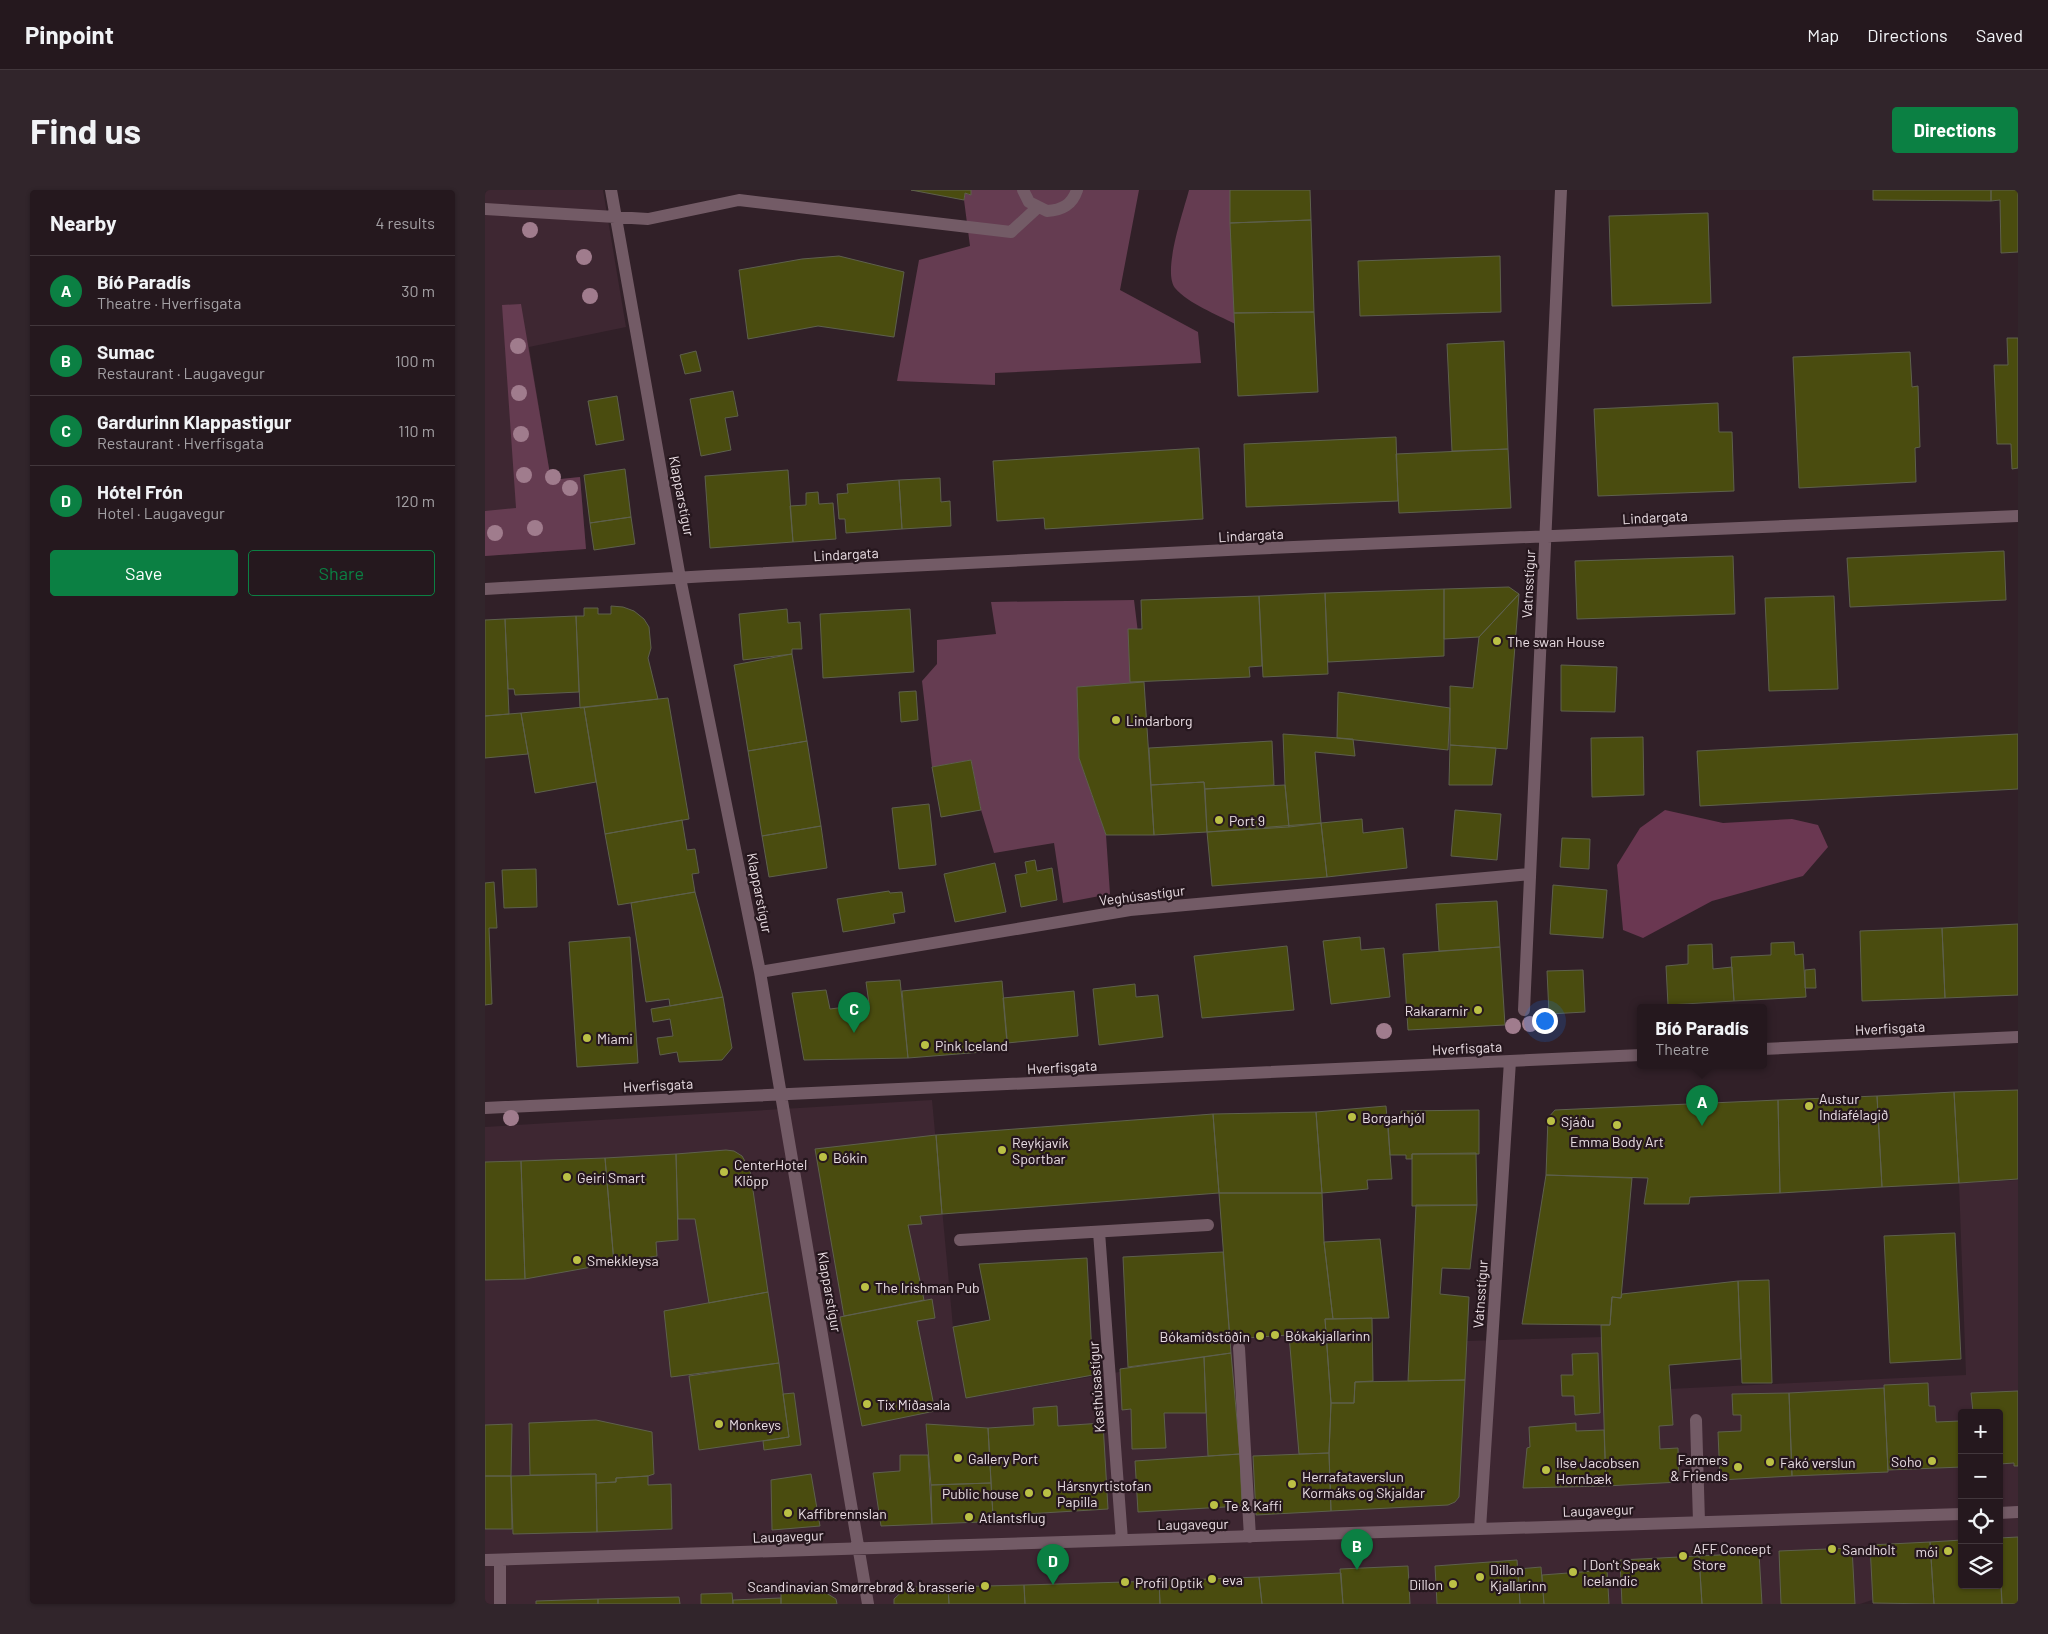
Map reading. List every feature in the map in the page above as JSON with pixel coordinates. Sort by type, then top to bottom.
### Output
[{"type":"street","name":"Klapparstígur","points":[[611,190],[614,217],[680,578],[760,972],[868,1604]]},
{"type":"street","points":[[1023,190],[1029,202],[1037,208],[1047,211],[1066,207],[1073,200],[1077,190]]},
{"type":"street","name":"Vatnsstígur","points":[[1524,1010],[1561,190]]},
{"type":"street","points":[[485,209],[648,219],[739,200],[1011,232],[1037,208]]},
{"type":"street","name":"Lindargata","points":[[485,589],[1248,549],[2018,516]]},
{"type":"street","name":"Veghúsastígur","points":[[760,972],[1130,910],[1530,874]]},
{"type":"street","name":"Hverfisgata","points":[[1767,1049],[2018,1037]]},
{"type":"street","name":"Hverfisgata","points":[[485,1108],[1637,1055]]},
{"type":"street","name":"Vatnsstígur","points":[[1480,1529],[1511,1061]]},
{"type":"street","points":[[959,1240],[1208,1225]]},
{"type":"street","name":"Kasthúsastígur","points":[[1099,1232],[1122,1540]]},
{"type":"street","points":[[1239,1348],[1250,1537]]},
{"type":"street","points":[[1696,1420],[1699,1522]]},
{"type":"street","points":[[2003,1513],[2018,1512]]},
{"type":"street","name":"Laugavegur","points":[[485,1560],[1958,1514]]},
{"type":"street","points":[[500,1560],[500,1604]]},
{"type":"shaded area","points":[[485,190],[603,190],[626,327],[529,347],[551,480],[580,477],[586,549],[485,556]]},
{"type":"shaded area","points":[[971,190],[1139,190],[1120,290],[1198,332],[1201,363],[995,373],[995,385],[897,381],[919,260],[970,246],[964,200],[965,193],[970,195]]},
{"type":"shaded area","points":[[1189,190],[1231,190],[1235,324],[1188,299],[1175,288],[1172,280],[1172,255]]},
{"type":"shaded area","points":[[521,304],[551,480],[580,477],[586,549],[485,556],[485,511],[516,508],[502,305]]},
{"type":"shaded area","points":[[1134,600],[1144,682],[1077,687],[1079,758],[1106,835],[1110,894],[1063,903],[1054,843],[994,853],[981,810],[971,760],[932,767],[922,681],[937,664],[937,640],[996,634],[991,602]]},
{"type":"shaded area","points":[[1665,810],[1723,823],[1792,819],[1818,825],[1828,847],[1803,876],[1712,901],[1643,938],[1623,930],[1617,865],[1640,828]]},
{"type":"shaded area","points":[[932,1100],[953,1327],[966,1398],[1231,1353],[1219,1193],[1322,1193],[1324,1242],[1333,1319],[1325,1320],[1355,1382],[1465,1380],[1467,1341],[1602,1337],[1604,1392],[1966,1375],[1959,1183],[2018,1180],[2018,1604],[1873,1604],[1872,1600],[1860,1604],[485,1604],[485,1127]]},
{"type":"building","points":[[911,190],[971,190],[971,195],[965,193],[964,200]]},
{"type":"building","points":[[1230,190],[1310,190],[1311,220],[1230,223]]},
{"type":"building","points":[[1873,190],[1991,190],[1991,201],[1873,200]]},
{"type":"building","points":[[1991,190],[2018,190],[2018,252],[2001,253],[2000,200],[1991,201]]},
{"type":"building","points":[[1708,213],[1711,303],[1612,306],[1609,216]]},
{"type":"building","points":[[1311,220],[1314,312],[1234,313],[1230,223]]},
{"type":"building","points":[[839,256],[904,272],[894,337],[818,326],[748,339],[739,270],[802,259]]},
{"type":"building","points":[[1500,256],[1501,312],[1360,316],[1358,261]]},
{"type":"building","points":[[1314,312],[1318,392],[1238,396],[1234,313]]},
{"type":"building","points":[[2007,338],[2018,338],[2018,468],[2012,469],[2011,444],[1997,444],[1994,365],[2008,365]]},
{"type":"building","points":[[1504,341],[1508,449],[1452,451],[1447,344]]},
{"type":"building","points":[[696,351],[701,371],[685,374],[680,355]]},
{"type":"building","points":[[1910,352],[1912,387],[1918,386],[1920,447],[1915,448],[1916,482],[1799,488],[1793,357]]},
{"type":"building","points":[[733,391],[738,416],[725,418],[731,450],[701,456],[690,399]]},
{"type":"building","points":[[617,396],[624,440],[596,445],[588,401]]},
{"type":"building","points":[[1718,403],[1719,432],[1732,432],[1734,491],[1598,496],[1594,409]]},
{"type":"building","points":[[1396,437],[1398,501],[1246,507],[1244,444]]},
{"type":"building","points":[[1199,448],[1203,519],[1045,529],[1044,518],[997,521],[993,461]]},
{"type":"building","points":[[1508,449],[1511,508],[1399,513],[1396,454]]},
{"type":"building","points":[[625,469],[631,517],[590,523],[584,475]]},
{"type":"building","points":[[788,470],[793,542],[710,548],[705,476]]},
{"type":"building","points":[[940,478],[941,502],[950,501],[951,526],[902,529],[899,480]]},
{"type":"building","points":[[899,480],[902,529],[846,533],[845,519],[839,519],[837,494],[848,493],[847,484]]},
{"type":"building","points":[[818,492],[819,504],[833,503],[836,539],[793,542],[790,506],[806,505],[806,493]]},
{"type":"building","points":[[631,517],[635,544],[594,550],[590,523]]},
{"type":"building","points":[[2004,551],[2006,600],[1850,607],[1847,558]]},
{"type":"building","points":[[1733,556],[1735,614],[1577,619],[1575,561]]},
{"type":"building","points":[[1509,587],[1519,594],[1479,637],[1444,639],[1444,589]]},
{"type":"building","points":[[1444,589],[1444,656],[1328,662],[1325,593]]},
{"type":"building","points":[[1325,593],[1328,674],[1263,677],[1259,596]]},
{"type":"building","points":[[1519,594],[1507,749],[1450,745],[1450,686],[1473,688],[1479,637]]},
{"type":"building","points":[[1259,596],[1262,666],[1249,667],[1250,677],[1130,682],[1128,629],[1142,629],[1141,600]]},
{"type":"building","points":[[1834,596],[1838,689],[1769,691],[1765,598]]},
{"type":"building","points":[[611,606],[623,607],[634,611],[644,619],[649,627],[651,648],[648,658],[658,699],[580,708],[576,616],[584,616],[584,608],[598,608],[598,614],[611,614]]},
{"type":"building","points":[[787,609],[788,623],[800,622],[802,649],[792,649],[792,654],[743,660],[739,614]]},
{"type":"building","points":[[910,609],[914,672],[823,678],[820,614]]},
{"type":"building","points":[[576,616],[579,692],[515,695],[514,689],[508,689],[505,619]]},
{"type":"building","points":[[505,619],[509,714],[485,716],[485,620]]},
{"type":"building","points":[[792,654],[807,741],[748,751],[734,665]]},
{"type":"building","points":[[1561,665],[1617,667],[1615,712],[1561,711]]},
{"type":"building","points":[[1144,682],[1154,835],[1106,835],[1079,758],[1077,687]]},
{"type":"building","points":[[916,691],[918,720],[901,722],[899,692]]},
{"type":"building","points":[[1338,692],[1450,708],[1448,750],[1337,738]]},
{"type":"building","points":[[668,698],[689,819],[605,834],[584,707]]},
{"type":"building","points":[[584,707],[596,782],[535,793],[521,713]]},
{"type":"building","points":[[521,713],[528,754],[485,758],[485,716]]},
{"type":"building","points":[[1283,734],[1353,739],[1355,756],[1315,752],[1321,823],[1289,827]]},
{"type":"building","points":[[2018,734],[2018,789],[1700,806],[1697,751]]},
{"type":"building","points":[[1643,737],[1644,795],[1592,797],[1591,738]]},
{"type":"building","points":[[807,741],[821,826],[762,836],[748,751]]},
{"type":"building","points":[[1272,741],[1274,785],[1205,789],[1204,782],[1151,785],[1149,748]]},
{"type":"building","points":[[1450,745],[1496,748],[1492,785],[1449,785]]},
{"type":"building","points":[[971,760],[981,810],[941,817],[932,767]]},
{"type":"building","points":[[1204,782],[1207,832],[1154,835],[1151,785]]},
{"type":"building","points":[[1285,785],[1289,827],[1207,832],[1205,789]]},
{"type":"building","points":[[929,804],[936,865],[899,869],[892,808]]},
{"type":"building","points":[[1455,810],[1501,814],[1497,860],[1451,856]]},
{"type":"building","points":[[1362,819],[1363,833],[1403,828],[1407,868],[1327,877],[1321,823]]},
{"type":"building","points":[[682,820],[687,850],[695,849],[699,873],[692,874],[695,892],[618,905],[605,834]]},
{"type":"building","points":[[1321,823],[1327,877],[1212,886],[1207,832]]},
{"type":"building","points":[[821,826],[827,868],[769,877],[762,836]]},
{"type":"building","points":[[1562,838],[1590,839],[1589,869],[1560,867]]},
{"type":"building","points":[[1035,860],[1037,871],[1052,868],[1057,900],[1021,907],[1015,875],[1027,873],[1025,862]]},
{"type":"building","points":[[995,863],[1006,912],[955,922],[944,874]]},
{"type":"building","points":[[536,869],[537,907],[504,908],[502,870]]},
{"type":"building","points":[[494,882],[497,928],[489,928],[492,1004],[485,1005],[485,883]]},
{"type":"building","points":[[1553,885],[1607,890],[1603,938],[1550,934]]},
{"type":"building","points":[[889,891],[890,893],[902,892],[905,912],[893,914],[895,923],[843,932],[837,899]]},
{"type":"building","points":[[695,892],[723,997],[670,1006],[669,999],[646,1002],[631,903]]},
{"type":"building","points":[[1497,901],[1500,947],[1439,951],[1436,904]]},
{"type":"building","points":[[2018,924],[2018,995],[1945,998],[1942,928]]},
{"type":"building","points":[[1942,928],[1945,998],[1862,1001],[1860,931]]},
{"type":"building","points":[[630,937],[638,1063],[577,1067],[569,942]]},
{"type":"building","points":[[1360,937],[1361,950],[1384,948],[1390,997],[1331,1004],[1323,941]]},
{"type":"building","points":[[1794,942],[1795,955],[1803,954],[1806,997],[1734,1001],[1731,957],[1771,955],[1771,943]]},
{"type":"building","points":[[1712,944],[1713,969],[1732,967],[1734,1001],[1668,1004],[1666,966],[1688,964],[1688,945]]},
{"type":"building","points":[[1287,946],[1294,1010],[1202,1018],[1194,956]]},
{"type":"building","points":[[1500,947],[1505,1025],[1408,1030],[1403,954]]},
{"type":"building","points":[[1815,969],[1816,988],[1805,988],[1805,970]]},
{"type":"building","points":[[1583,970],[1585,1012],[1549,1014],[1547,971]]},
{"type":"building","points":[[900,980],[908,1058],[804,1060],[792,993],[826,990],[830,1009],[869,1004],[866,982]]},
{"type":"building","points":[[1002,981],[1008,1050],[908,1058],[902,991]]},
{"type":"building","points":[[1135,984],[1136,997],[1158,995],[1163,1037],[1099,1045],[1093,989]]},
{"type":"building","points":[[1074,991],[1078,1036],[1007,1043],[1003,998]]},
{"type":"building","points":[[723,997],[732,1048],[722,1060],[679,1062],[677,1052],[660,1055],[657,1038],[673,1036],[670,1019],[653,1022],[651,1009]]},
{"type":"building","points":[[2018,1090],[2018,1179],[1959,1183],[1954,1092]]},
{"type":"building","points":[[1954,1092],[1959,1183],[1882,1187],[1877,1096]]},
{"type":"building","points":[[1877,1096],[1882,1187],[1780,1193],[1778,1100]]},
{"type":"building","points":[[1778,1100],[1780,1193],[1690,1197],[1689,1204],[1644,1204],[1648,1178],[1546,1175],[1548,1118],[1555,1110]]},
{"type":"building","points":[[1386,1106],[1392,1179],[1367,1180],[1368,1189],[1322,1193],[1316,1112]]},
{"type":"building","points":[[1479,1110],[1479,1154],[1412,1154],[1412,1159],[1406,1159],[1406,1155],[1390,1155],[1388,1123],[1401,1122],[1401,1111]]},
{"type":"building","points":[[1316,1112],[1322,1193],[1219,1193],[1213,1114]]},
{"type":"building","points":[[1213,1114],[1219,1193],[942,1214],[936,1135]]},
{"type":"building","points":[[936,1135],[942,1214],[920,1216],[922,1224],[908,1225],[924,1300],[844,1316],[815,1149]]},
{"type":"building","points":[[734,1151],[742,1156],[750,1170],[768,1292],[709,1303],[695,1219],[678,1219],[676,1154]]},
{"type":"building","points":[[1476,1153],[1477,1205],[1412,1206],[1412,1154]]},
{"type":"building","points":[[676,1154],[678,1240],[656,1242],[657,1256],[614,1263],[605,1158]]},
{"type":"building","points":[[605,1158],[614,1263],[525,1279],[521,1161]]},
{"type":"building","points":[[521,1161],[525,1279],[485,1280],[485,1162]]},
{"type":"building","points":[[1546,1175],[1632,1178],[1621,1298],[1612,1297],[1610,1325],[1522,1324]]},
{"type":"building","points":[[1219,1193],[1322,1193],[1324,1242],[1333,1319],[1325,1319],[1331,1403],[1329,1453],[1299,1454],[1289,1335],[1230,1339]]},
{"type":"building","points":[[1416,1205],[1477,1205],[1470,1269],[1442,1268],[1440,1294],[1469,1297],[1465,1380],[1408,1381]]},
{"type":"building","points":[[1955,1233],[1961,1359],[1890,1363],[1884,1236]]},
{"type":"building","points":[[1380,1239],[1389,1318],[1333,1319],[1324,1242]]},
{"type":"building","points":[[1223,1252],[1231,1353],[1128,1367],[1123,1257]]},
{"type":"building","points":[[1087,1258],[1093,1375],[966,1398],[953,1327],[990,1320],[979,1264]]},
{"type":"building","points":[[1769,1280],[1772,1383],[1742,1383],[1738,1281]]},
{"type":"building","points":[[1738,1281],[1741,1359],[1669,1365],[1673,1425],[1659,1426],[1660,1449],[1678,1448],[1679,1482],[1606,1486],[1601,1325],[1610,1325],[1612,1297],[1621,1298],[1622,1294]]},
{"type":"building","points":[[768,1292],[779,1363],[671,1377],[664,1311]]},
{"type":"building","points":[[932,1299],[935,1318],[917,1321],[935,1411],[862,1426],[840,1317]]},
{"type":"building","points":[[1372,1318],[1373,1381],[1355,1382],[1354,1403],[1331,1403],[1325,1319]]},
{"type":"building","points":[[1231,1353],[1240,1454],[1208,1456],[1204,1357]]},
{"type":"building","points":[[1598,1353],[1600,1413],[1575,1415],[1574,1396],[1562,1396],[1561,1375],[1573,1375],[1572,1354]]},
{"type":"building","points":[[1204,1357],[1206,1413],[1164,1413],[1166,1448],[1132,1449],[1131,1409],[1122,1410],[1120,1369]]},
{"type":"building","points":[[779,1363],[789,1437],[699,1450],[689,1376]]},
{"type":"building","points":[[1465,1380],[1459,1497],[1455,1502],[1448,1505],[1331,1511],[1329,1453],[1331,1403],[1354,1403],[1355,1382]]},
{"type":"building","points":[[1928,1383],[1929,1406],[1935,1406],[1936,1422],[1958,1421],[1958,1467],[1888,1470],[1884,1385]]},
{"type":"building","points":[[1884,1388],[1888,1472],[1792,1476],[1789,1393]]},
{"type":"building","points":[[2018,1391],[2018,1466],[2014,1466],[2014,1463],[2003,1464],[2003,1409],[1973,1409],[1971,1393]]},
{"type":"building","points":[[794,1393],[801,1445],[764,1450],[763,1441],[789,1437],[783,1394]]},
{"type":"building","points":[[1789,1393],[1792,1476],[1720,1480],[1718,1432],[1741,1431],[1741,1415],[1733,1415],[1732,1394]]},
{"type":"building","points":[[1057,1406],[1058,1426],[1103,1423],[1108,1509],[993,1516],[988,1428],[1034,1425],[1033,1408]]},
{"type":"building","points":[[596,1420],[652,1432],[654,1474],[616,1478],[616,1482],[596,1483],[596,1474],[530,1475],[529,1423]]},
{"type":"building","points":[[1576,1423],[1576,1431],[1604,1430],[1606,1486],[1523,1488],[1527,1448],[1530,1447],[1529,1427]]},
{"type":"building","points":[[512,1424],[511,1476],[485,1476],[485,1425]]},
{"type":"building","points":[[926,1424],[988,1428],[991,1483],[931,1485]]},
{"type":"building","points":[[1329,1453],[1331,1511],[1256,1515],[1253,1456]]},
{"type":"building","points":[[1240,1454],[1242,1506],[1138,1512],[1135,1461]]},
{"type":"building","points":[[900,1455],[928,1455],[932,1524],[881,1526],[873,1473],[900,1471]]},
{"type":"building","points":[[596,1474],[597,1532],[513,1534],[511,1476]]},
{"type":"building","points":[[811,1474],[820,1526],[772,1530],[771,1480]]},
{"type":"building","points":[[485,1476],[511,1476],[512,1529],[485,1529]]},
{"type":"building","points":[[648,1476],[648,1485],[671,1484],[672,1529],[597,1532],[596,1483],[616,1482],[616,1478]]},
{"type":"building","points":[[991,1483],[993,1516],[980,1518],[980,1522],[932,1524],[931,1485]]},
{"type":"building","points":[[2018,1537],[2018,1604],[2002,1604],[2003,1538]]},
{"type":"building","points":[[1958,1540],[1958,1589],[2001,1589],[2002,1604],[1934,1604],[1930,1542]]},
{"type":"building","points":[[1930,1542],[1934,1604],[1873,1603],[1870,1545]]},
{"type":"building","points":[[1852,1548],[1855,1604],[1781,1604],[1779,1551]]},
{"type":"building","points":[[1759,1553],[1762,1604],[1702,1604],[1699,1556]]},
{"type":"building","points":[[1699,1556],[1702,1604],[1622,1604],[1620,1560]]},
{"type":"building","points":[[1517,1560],[1520,1604],[1437,1604],[1435,1566]]},
{"type":"building","points":[[1408,1566],[1410,1604],[1343,1604],[1340,1569]]},
{"type":"building","points":[[1541,1567],[1544,1604],[1520,1604],[1518,1569]]},
{"type":"building","points":[[1607,1570],[1609,1604],[1544,1604],[1542,1575]]},
{"type":"building","points":[[1341,1573],[1343,1604],[1262,1604],[1259,1577]]},
{"type":"building","points":[[1259,1577],[1262,1604],[1160,1604],[1159,1581]]},
{"type":"building","points":[[1159,1581],[1160,1604],[1025,1604],[1024,1585]]},
{"type":"building","points":[[1024,1585],[1025,1604],[949,1604],[948,1587]]},
{"type":"building","points":[[907,1587],[948,1587],[949,1604],[894,1604],[894,1599]]},
{"type":"building","points":[[823,1591],[836,1599],[837,1604],[781,1604],[781,1592]]},
{"type":"building","points":[[732,1593],[733,1604],[701,1604],[701,1594]]},
{"type":"building","points":[[679,1597],[680,1604],[598,1604],[598,1599]]},
{"type":"building","points":[[781,1598],[781,1604],[733,1604],[733,1600]]},
{"type":"building","points":[[598,1599],[598,1604],[536,1604],[536,1601]]},
{"type":"place","name":"The swan House","points":[[1497,641]]},
{"type":"place","name":"Lindarborg","points":[[1116,720]]},
{"type":"place","name":"Port 9","points":[[1219,820]]},
{"type":"place","name":"Rakararnir","points":[[1478,1010]]},
{"type":"place","name":"Gardurinn Klappastigur","points":[[854,1033]]},
{"type":"place","name":"Miami","points":[[587,1038]]},
{"type":"place","name":"Pink Iceland","points":[[925,1045]]},
{"type":"place","name":"Austur Indíafélagið","points":[[1809,1106]]},
{"type":"place","name":"Borgarhjól","points":[[1352,1117]]},
{"type":"place","name":"Sjáðu","points":[[1551,1121]]},
{"type":"place","name":"Emma Body Art","points":[[1617,1125]]},
{"type":"place","name":"Bíó Paradís","points":[[1702,1126]]},
{"type":"place","name":"Reykjavík Sportbar","points":[[1002,1150]]},
{"type":"place","name":"Bókin","points":[[823,1157]]},
{"type":"place","name":"CenterHotel Klöpp","points":[[724,1172]]},
{"type":"place","name":"Geiri Smart","points":[[567,1177]]},
{"type":"place","name":"Smekkleysa","points":[[577,1260]]},
{"type":"place","name":"The Irishman Pub","points":[[865,1287]]},
{"type":"place","name":"Bókakjallarinn","points":[[1275,1335]]},
{"type":"place","name":"Bókamiðstöðin","points":[[1260,1336]]},
{"type":"place","name":"Tix Miðasala","points":[[867,1404]]},
{"type":"place","name":"Monkeys","points":[[719,1424]]},
{"type":"place","name":"Gallery Port","points":[[958,1458]]},
{"type":"place","name":"Soho","points":[[1932,1461]]},
{"type":"place","name":"Fakó verslun","points":[[1770,1462]]},
{"type":"place","name":"Farmers & Friends","points":[[1738,1467]]},
{"type":"place","name":"Ilse Jacobsen Hornbæk","points":[[1546,1470]]},
{"type":"place","name":"Herrafataverslun Kormáks og Skjaldar","points":[[1292,1484]]},
{"type":"place","name":"Public house","points":[[1029,1493]]},
{"type":"place","name":"Hársnyrtistofan Papilla","points":[[1047,1493]]},
{"type":"place","name":"Te & Kaffi","points":[[1214,1505]]},
{"type":"place","name":"Kaffibrennslan","points":[[788,1513]]},
{"type":"place","name":"Atlantsflug","points":[[969,1517]]},
{"type":"place","name":"Sandholt","points":[[1832,1549]]},
{"type":"place","name":"mói","points":[[1948,1551]]},
{"type":"place","name":"AFF Concept Store","points":[[1683,1556]]},
{"type":"place","name":"Sumac","points":[[1357,1570]]},
{"type":"place","name":"I Don't Speak Icelandic","points":[[1573,1572]]},
{"type":"place","name":"Dillon Kjallarinn","points":[[1480,1577]]},
{"type":"place","name":"eva","points":[[1212,1579]]},
{"type":"place","name":"Profil Optik","points":[[1125,1582]]},
{"type":"place","name":"Dillon","points":[[1453,1584]]},
{"type":"place","name":"Hótel Frón","points":[[1053,1585]]},
{"type":"place","name":"Scandinavian Smørrebrød & brasserie","points":[[985,1586]]}]
